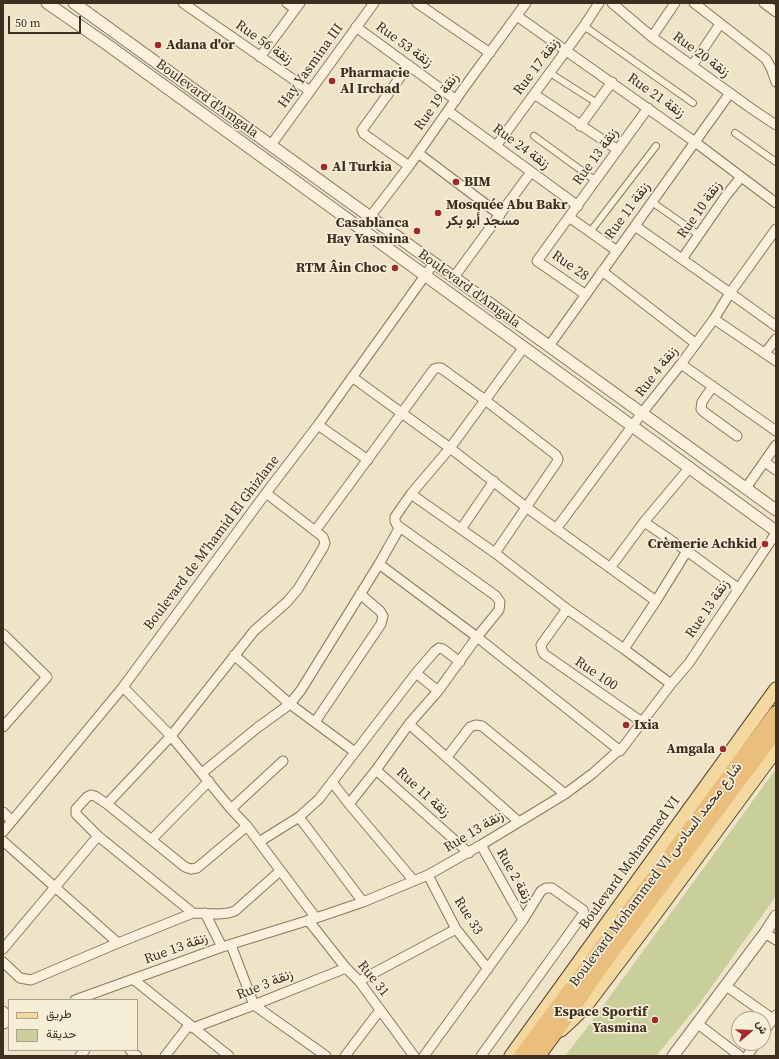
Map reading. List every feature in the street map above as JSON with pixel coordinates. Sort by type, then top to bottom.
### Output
[{"type":"highway","name":"Boulevard Mohammed VI شارع محمد السادس","points":[[521,1056],[765,747],[776,714]]},
{"type":"highway","name":"Boulevard Mohammed VI شارع محمد السادس","points":[[538,1056],[614,950],[776,731]]},
{"type":"main road","name":"Boulevard Mohammed VI","points":[[511,1056],[776,689]]},
{"type":"street","name":"Boulevard d'Amgala","points":[[47,3],[105,43],[524,347],[776,532]]},
{"type":"street","name":"Boulevard d'Amgala","points":[[74,3],[776,510]]},
{"type":"street","name":"Rue 56 زنقة","points":[[183,3],[310,91]]},
{"type":"street","points":[[260,57],[297,6],[287,3]]},
{"type":"street","name":"Hay Yasmina III","points":[[271,145],[374,3]]},
{"type":"street","points":[[417,3],[490,53]]},
{"type":"street","name":"Rue 19 زنقة","points":[[370,217],[409,166],[526,3]]},
{"type":"street","name":"Rue 17 زنقة","points":[[496,146],[584,26],[599,3]]},
{"type":"street","name":"Rue 20 زنقة","points":[[612,3],[652,37],[730,94],[776,125]]},
{"type":"street","points":[[652,37],[675,3]]},
{"type":"street","points":[[694,3],[766,59],[776,82]]},
{"type":"street","name":"Rue 21 زنقة","points":[[517,16],[696,142],[776,203]]},
{"type":"street","points":[[692,66],[720,24]]},
{"type":"street","points":[[584,26],[693,104]]},
{"type":"street","name":"Rue 53 زنقة","points":[[356,27],[456,100]]},
{"type":"street","points":[[408,65],[362,130],[364,134],[409,166]]},
{"type":"street","points":[[550,73],[596,103]]},
{"type":"street","points":[[580,126],[612,82]]},
{"type":"street","points":[[534,94],[618,150]]},
{"type":"street","name":"Rue 11 زنقة","points":[[549,346],[730,94]]},
{"type":"street","name":"Rue 13 زنقة","points":[[537,261],[648,108]]},
{"type":"street","name":"Rue 24 زنقة","points":[[448,111],[578,206]]},
{"type":"street","points":[[735,133],[776,162]]},
{"type":"street","points":[[534,136],[596,181]]},
{"type":"street","points":[[590,232],[656,146]]},
{"type":"street","points":[[418,153],[500,215]]},
{"type":"street","points":[[454,277],[531,172]]},
{"type":"street","name":"Rue 10 زنقة","points":[[682,259],[741,176]]},
{"type":"street","points":[[319,199],[328,186]]},
{"type":"street","points":[[652,202],[699,235]]},
{"type":"street","points":[[569,217],[617,251]]},
{"type":"street","points":[[635,226],[776,326]]},
{"type":"street","name":"Rue 4 زنقة","points":[[556,529],[642,413],[681,364],[776,229]]},
{"type":"street","name":"Rue 28","points":[[537,261],[586,295]]},
{"type":"street","name":"Boulevard de M'hamid El Ghizlane","points":[[3,832],[123,687],[318,425],[434,263]]},
{"type":"street","points":[[602,271],[696,343]]},
{"type":"street","points":[[714,318],[776,361]]},
{"type":"street","points":[[765,353],[776,339]]},
{"type":"street","points":[[349,804],[499,610],[500,602],[498,598],[397,525],[395,518],[411,494],[450,448],[524,347]]},
{"type":"street","points":[[681,364],[776,431]]},
{"type":"street","points":[[315,531],[434,369],[441,368],[556,455],[558,459],[496,553]]},
{"type":"street","points":[[352,377],[450,448],[526,507],[656,601]]},
{"type":"street","points":[[713,386],[702,402],[701,409],[737,436]]},
{"type":"street","points":[[318,425],[368,460]]},
{"type":"street","points":[[746,488],[776,445]]},
{"type":"street","points":[[765,462],[776,470]]},
{"type":"street","points":[[610,568],[644,522],[690,468]]},
{"type":"street","points":[[461,528],[494,481]]},
{"type":"street","points":[[107,804],[171,736],[254,631],[287,602],[298,589],[323,548],[325,543],[323,537],[266,493]]},
{"type":"street","points":[[411,494],[496,553],[567,609],[671,684]]},
{"type":"street","points":[[644,522],[739,589]]},
{"type":"street","points":[[202,773],[257,728],[290,704],[301,690],[379,564],[400,527]]},
{"type":"street","name":"Rue 13 زنقة","points":[[78,999],[226,946],[363,902],[414,881],[428,875],[469,852],[565,794],[592,774],[618,750],[620,751],[688,663],[776,532]]},
{"type":"street","points":[[624,649],[687,551]]},
{"type":"street","points":[[379,564],[477,637],[618,750]]},
{"type":"street","points":[[315,722],[381,624],[383,616],[380,611],[360,594]]},
{"type":"street","name":"Rue 100","points":[[567,609],[541,645],[544,654],[642,722]]},
{"type":"street","points":[[3,634],[47,677],[3,727]]},
{"type":"street","points":[[259,842],[298,818],[319,799],[416,673],[435,651],[439,648],[443,648],[460,662]]},
{"type":"street","points":[[234,655],[290,704],[355,752]]},
{"type":"street","points":[[416,673],[438,690]]},
{"type":"street","name":"Rue 31","points":[[123,687],[171,736],[259,842],[346,968],[358,981],[414,1056]]},
{"type":"street","points":[[410,724],[519,822]]},
{"type":"street","points":[[447,757],[470,727],[476,725],[482,726],[565,794]]},
{"type":"street","points":[[231,809],[283,761]]},
{"type":"street","name":"Rue 11 زنقة","points":[[376,770],[469,852]]},
{"type":"street","points":[[152,839],[209,781]]},
{"type":"street","points":[[332,782],[414,881]]},
{"type":"street","points":[[193,914],[98,836],[76,814],[76,809],[87,797],[95,796],[152,839],[185,867],[191,869],[197,868],[246,826]]},
{"type":"street","points":[[3,812],[12,821]]},
{"type":"street","points":[[298,818],[363,902]]},
{"type":"street","points":[[3,949],[98,836]]},
{"type":"street","points":[[3,841],[118,943]]},
{"type":"street","name":"Rue 2 زنقة","points":[[481,845],[523,920]]},
{"type":"street","points":[[3,962],[20,978],[31,980],[118,943],[193,914],[219,914],[235,912],[280,871]]},
{"type":"street","name":"Rue 33","points":[[428,875],[456,929],[488,969]]},
{"type":"street","points":[[424,1056],[523,920],[541,892],[546,888],[552,888],[582,910],[584,912],[583,915],[481,1056]]},
{"type":"street","points":[[205,914],[226,946],[254,1005],[326,1056]]},
{"type":"street","points":[[673,1056],[765,933],[776,916]]},
{"type":"street","points":[[358,981],[456,929]]},
{"type":"street","points":[[765,933],[776,940]]},
{"type":"street","name":"Rue 3 زنقة","points":[[191,1026],[254,1005],[346,968]]},
{"type":"street","points":[[133,979],[229,1056]]},
{"type":"street","points":[[726,986],[775,1017]]},
{"type":"street","points":[[345,1056],[380,1010]]},
{"type":"street","points":[[698,1024],[740,1056]]},
{"type":"street","points":[[165,1056],[191,1026]]},
{"type":"green space","points":[[776,769],[776,896],[700,1003],[656,1056],[565,1056],[589,1025]]},
{"type":"place","name":"Adana d'or","points":[[158,45]]},
{"type":"place","name":"Pharmacie Al Irchad","points":[[332,81]]},
{"type":"place","name":"Al Turkia","points":[[324,167]]},
{"type":"place","name":"BIM","points":[[456,182]]},
{"type":"place","name":"Mosquée Abu Bakr مسجد أبو بكر","points":[[438,213]]},
{"type":"place","name":"Casablanca Hay Yasmina","points":[[417,231]]},
{"type":"place","name":"RTM Âin Choc","points":[[395,268]]},
{"type":"place","name":"Crèmerie Achkid","points":[[765,544]]},
{"type":"place","name":"Ixia","points":[[626,725]]},
{"type":"place","name":"Amgala","points":[[723,749]]},
{"type":"place","name":"Espace Sportif Yasmina","points":[[655,1020]]}]
